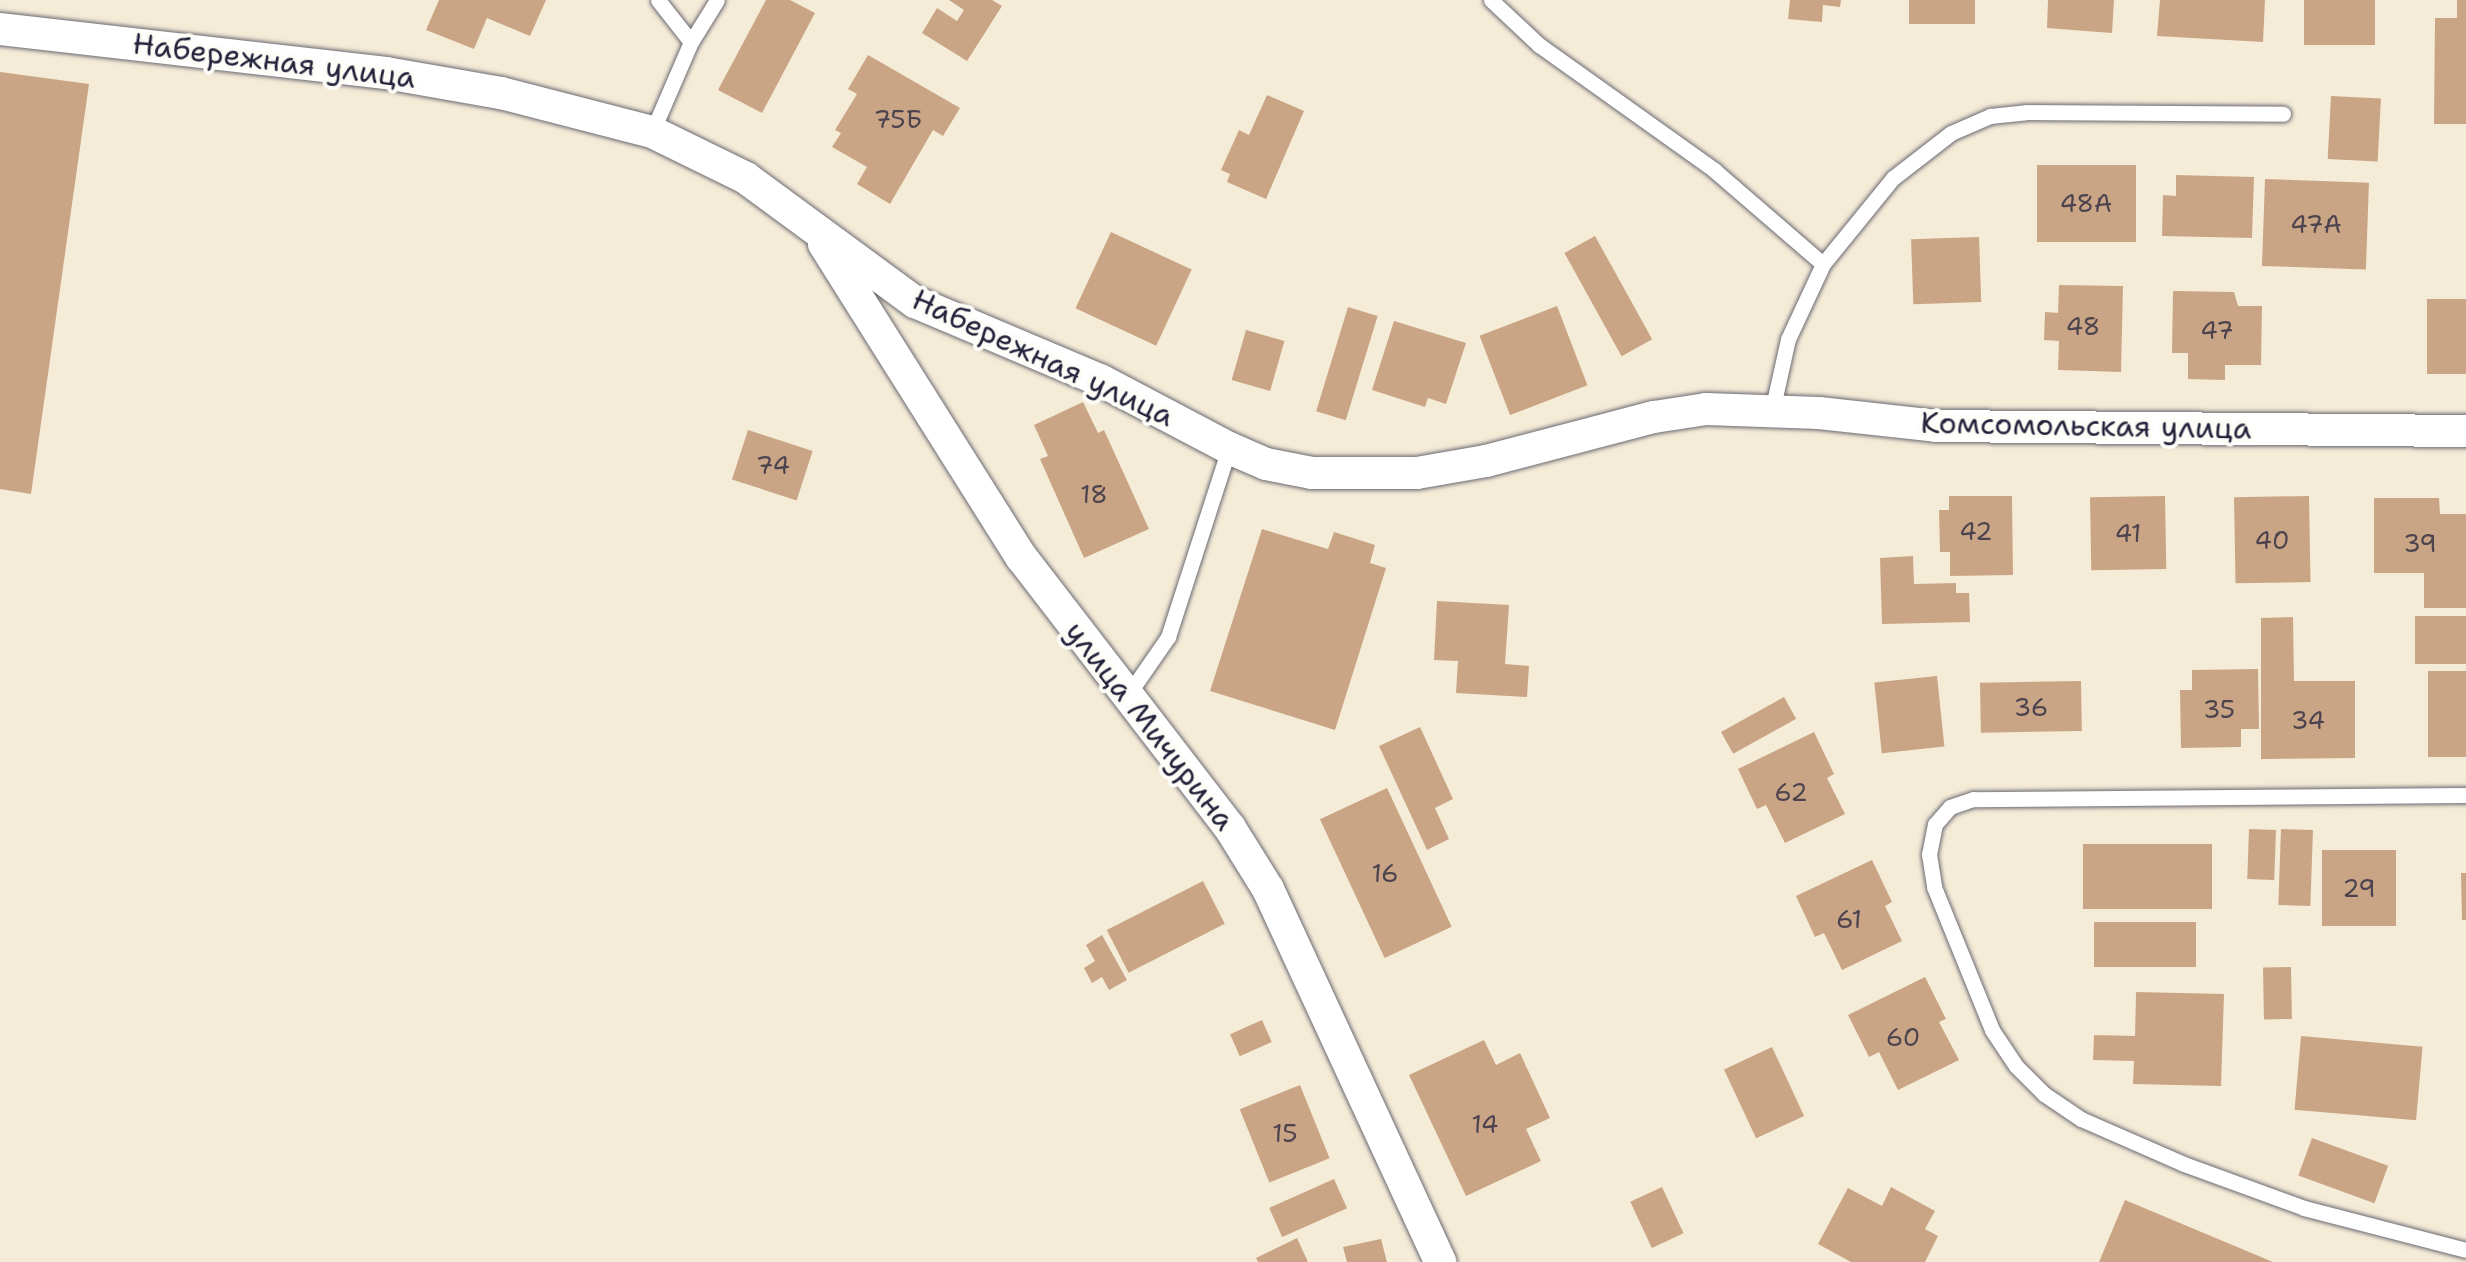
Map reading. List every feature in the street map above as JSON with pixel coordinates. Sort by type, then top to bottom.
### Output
[{"type":"street","name":"Набережная улица","points":[[0,28],[386,73],[501,93],[652,132],[746,178],[808,220],[914,302],[1100,380],[1266,464],[1312,473],[1417,472],[1486,461],[1654,417],[1706,409]]},
{"type":"street","name":"улица Мичурина","points":[[808,220],[1022,558],[1230,828],[1268,890],[1440,1262]]},
{"type":"street","name":"Комсомольская улица","points":[[1706,409],[1772,410],[1936,426],[2466,431]]},
{"type":"lane","points":[[658,0],[692,42]]},
{"type":"lane","points":[[652,132],[692,42],[717,0]]},
{"type":"lane","points":[[1491,0],[1539,45],[1714,170],[1824,264]]},
{"type":"lane","points":[[1772,410],[1788,339],[1824,264],[1893,178],[1950,133],[1990,116],[2026,112],[2283,114]]},
{"type":"lane","points":[[1128,696],[1168,638],[1230,448]]},
{"type":"lane","points":[[2466,795],[1973,799],[1950,807],[1934,824],[1930,854],[1934,887],[1992,1030],[2016,1066],[2044,1094],[2081,1119],[2184,1164],[2304,1208],[2466,1250]]},
{"type":"building","points":[[439,0],[546,0],[530,36],[487,18],[474,49],[426,30]]},
{"type":"building","points":[[766,0],[790,0],[815,13],[762,113],[718,90]]},
{"type":"building","points":[[949,0],[992,0],[1002,6],[967,61],[922,33],[937,8],[957,21],[964,10]]},
{"type":"building","points":[[1790,0],[1841,0],[1840,7],[1823,5],[1822,22],[1788,19]]},
{"type":"building","points":[[1909,0],[1975,0],[1975,24],[1909,24]]},
{"type":"building","points":[[2048,0],[2114,0],[2112,33],[2047,28]]},
{"type":"building","points":[[2160,0],[2265,0],[2263,42],[2157,36]]},
{"type":"building","points":[[2304,0],[2375,0],[2375,45],[2304,45]]},
{"type":"building","points":[[2457,0],[2466,0],[2466,124],[2434,124],[2435,18],[2457,18]]},
{"type":"building","points":[[868,55],[960,108],[943,136],[933,130],[890,204],[857,184],[867,167],[832,147],[841,133],[835,130],[857,94],[848,89]]},
{"type":"building","points":[[0,72],[89,84],[31,494],[0,489]]},
{"type":"building","points":[[1267,95],[1304,111],[1266,199],[1227,182],[1230,174],[1221,170],[1239,130],[1249,135]]},
{"type":"building","points":[[2331,96],[2381,99],[2378,162],[2328,159]]},
{"type":"building","points":[[2037,165],[2136,165],[2136,242],[2037,242]]},
{"type":"building","points":[[2176,175],[2254,177],[2252,238],[2162,236],[2163,195],[2176,196]]},
{"type":"building","points":[[2265,179],[2369,183],[2366,270],[2262,266]]},
{"type":"building","points":[[1111,232],[1192,270],[1156,346],[1076,308]]},
{"type":"building","points":[[1595,236],[1652,339],[1622,356],[1564,253]]},
{"type":"building","points":[[1979,237],[1981,302],[1913,304],[1911,239]]},
{"type":"building","points":[[2059,285],[2123,286],[2121,372],[2058,370],[2059,341],[2044,340],[2045,312],[2058,313]]},
{"type":"building","points":[[2173,291],[2234,292],[2238,306],[2262,306],[2261,365],[2225,365],[2225,380],[2188,379],[2188,353],[2172,353]]},
{"type":"building","points":[[2427,299],[2466,299],[2466,374],[2427,374]]},
{"type":"building","points":[[1557,306],[1587,385],[1510,415],[1480,336]]},
{"type":"building","points":[[1348,307],[1378,316],[1346,420],[1316,411]]},
{"type":"building","points":[[1394,321],[1466,343],[1446,404],[1428,398],[1425,407],[1372,390]]},
{"type":"building","points":[[1246,330],[1284,341],[1270,391],[1232,380]]},
{"type":"building","points":[[1083,402],[1098,433],[1104,430],[1149,529],[1084,558],[1040,459],[1048,456],[1034,425]]},
{"type":"building","points":[[748,430],[813,451],[797,500],[732,479]]},
{"type":"building","points":[[1949,496],[2012,496],[2013,575],[1950,576],[1950,552],[1940,552],[1939,510],[1949,510]]},
{"type":"building","points":[[2165,496],[2166,569],[2091,570],[2090,497]]},
{"type":"building","points":[[2309,496],[2311,582],[2236,583],[2234,497]]},
{"type":"building","points":[[2374,498],[2439,498],[2440,514],[2466,514],[2466,608],[2424,608],[2424,573],[2374,573]]},
{"type":"building","points":[[1262,529],[1328,549],[1334,532],[1375,545],[1370,563],[1386,568],[1335,730],[1210,691]]},
{"type":"building","points":[[1913,556],[1914,584],[1956,583],[1956,593],[1969,593],[1970,622],[1882,624],[1880,558]]},
{"type":"building","points":[[1437,601],[1509,605],[1505,664],[1529,666],[1527,697],[1456,693],[1458,661],[1434,660]]},
{"type":"building","points":[[2415,616],[2466,616],[2466,664],[2415,664]]},
{"type":"building","points":[[2293,617],[2294,681],[2355,681],[2355,758],[2261,759],[2261,618]]},
{"type":"building","points":[[2258,669],[2259,729],[2241,729],[2241,747],[2181,748],[2180,690],[2192,690],[2192,670]]},
{"type":"building","points":[[2428,671],[2466,671],[2466,757],[2428,757]]},
{"type":"building","points":[[1937,676],[1944,747],[1882,753],[1874,683]]},
{"type":"building","points":[[2081,681],[2082,731],[1981,733],[1980,683]]},
{"type":"building","points":[[1784,697],[1796,719],[1733,754],[1721,732]]},
{"type":"building","points":[[1420,727],[1453,799],[1435,808],[1449,839],[1427,850],[1379,746]]},
{"type":"building","points":[[1814,732],[1834,774],[1827,778],[1845,814],[1785,843],[1766,805],[1757,809],[1738,769]]},
{"type":"building","points":[[1387,788],[1452,927],[1385,958],[1320,819]]},
{"type":"building","points":[[2249,829],[2276,830],[2274,880],[2247,879]]},
{"type":"building","points":[[2281,829],[2313,830],[2310,906],[2278,905]]},
{"type":"building","points":[[2083,844],[2212,844],[2212,909],[2083,909]]},
{"type":"building","points":[[2322,850],[2396,850],[2396,926],[2322,926]]},
{"type":"building","points":[[1872,860],[1892,902],[1885,906],[1902,941],[1842,970],[1824,933],[1815,937],[1796,896]]},
{"type":"building","points":[[2461,873],[2466,873],[2466,920],[2462,920]]},
{"type":"building","points":[[1203,881],[1225,924],[1129,973],[1107,930]]},
{"type":"building","points":[[2094,922],[2196,922],[2196,967],[2094,967]]},
{"type":"building","points":[[1102,935],[1127,980],[1109,990],[1102,977],[1092,983],[1084,968],[1095,961],[1086,945]]},
{"type":"building","points":[[2263,967],[2291,967],[2292,1019],[2264,1019]]},
{"type":"building","points":[[1925,977],[1946,1019],[1939,1022],[1959,1060],[1898,1090],[1879,1052],[1869,1057],[1848,1015]]},
{"type":"building","points":[[2136,992],[2224,994],[2221,1086],[2133,1084],[2134,1061],[2093,1060],[2094,1035],[2135,1036]]},
{"type":"building","points":[[1262,1020],[1272,1042],[1240,1056],[1230,1034]]},
{"type":"building","points":[[2301,1036],[2423,1047],[2416,1120],[2295,1110]]},
{"type":"building","points":[[1484,1040],[1496,1065],[1520,1053],[1550,1118],[1526,1129],[1541,1161],[1466,1196],[1409,1075]]},
{"type":"building","points":[[1772,1047],[1804,1116],[1756,1138],[1724,1069]]},
{"type":"building","points":[[1300,1085],[1330,1158],[1269,1183],[1240,1109]]},
{"type":"building","points":[[2312,1138],[2388,1166],[2374,1203],[2298,1176]]},
{"type":"building","points":[[1334,1179],[1347,1208],[1282,1237],[1269,1208]]},
{"type":"building","points":[[1662,1187],[1684,1233],[1652,1248],[1630,1202]]},
{"type":"building","points":[[1891,1187],[1935,1211],[1925,1229],[1938,1236],[1925,1262],[1851,1262],[1818,1244],[1848,1188],[1882,1206]]},
{"type":"building","points":[[2125,1200],[2273,1262],[2099,1262]]},
{"type":"building","points":[[1297,1238],[1308,1262],[1258,1262],[1256,1258]]},
{"type":"building","points":[[1381,1239],[1387,1262],[1347,1262],[1343,1247]]}]
